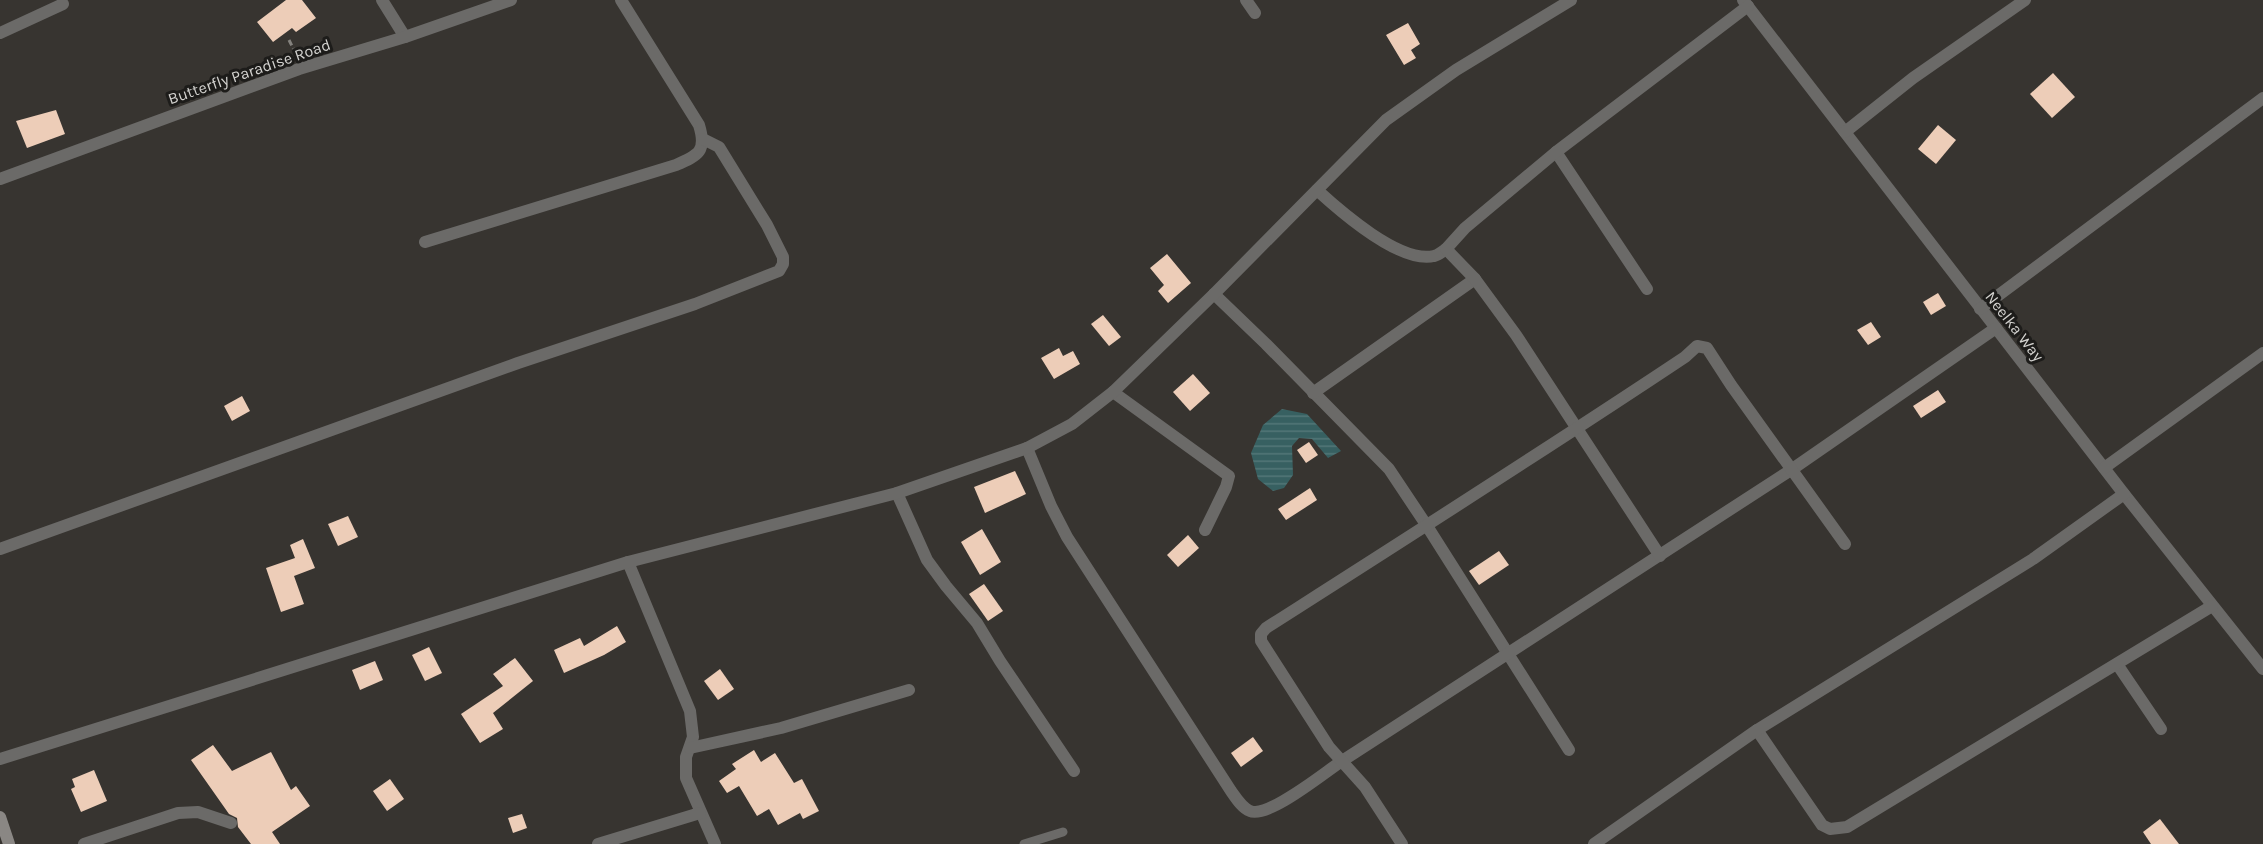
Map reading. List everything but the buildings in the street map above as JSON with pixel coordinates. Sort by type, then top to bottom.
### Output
[{"type":"main road","points":[[0,817],[9,844]]},
{"type":"street","points":[[382,0],[405,37]]},
{"type":"street","name":"Butterfly Paradise Road","points":[[0,179],[299,69],[405,37],[511,0]]},
{"type":"street","points":[[425,242],[676,165],[693,158],[701,150],[703,139],[699,125],[621,0]]},
{"type":"street","points":[[1246,0],[1255,13]]},
{"type":"street","points":[[0,759],[628,562],[897,493],[1027,447],[1072,424],[1113,392],[1214,294],[1386,120],[1456,70],[1571,0]]},
{"type":"street","points":[[1845,132],[1913,78],[2025,0]]},
{"type":"street","points":[[1317,190],[1366,231],[1389,244],[1423,257],[1436,256],[1446,249],[1465,228],[1556,152],[1745,3]]},
{"type":"street","name":"Neelka Way","points":[[1745,3],[1980,309],[2263,669]]},
{"type":"street","points":[[0,33],[63,4]]},
{"type":"street","points":[[1980,309],[2263,98]]},
{"type":"street","points":[[0,549],[518,363],[695,304],[779,271],[783,264],[783,256],[767,225],[719,147],[703,139]]},
{"type":"street","points":[[1556,152],[1647,289]]},
{"type":"street","points":[[1446,249],[1475,279],[1516,336],[1660,556]]},
{"type":"street","points":[[1313,393],[1475,279]]},
{"type":"street","points":[[1214,294],[1389,470],[1569,750]]},
{"type":"street","points":[[1027,447],[1051,506],[1082,562],[1226,784],[1244,807],[1251,812],[1260,813],[1269,810],[1791,470],[1996,328]]},
{"type":"street","points":[[1402,844],[1365,788],[1335,755],[1317,730],[1261,641],[1261,634],[1266,628],[1503,478],[1685,357],[1697,346],[1705,346],[1845,544]]},
{"type":"street","points":[[2104,468],[2263,353]]},
{"type":"street","points":[[1113,392],[1229,476],[1205,530]]},
{"type":"street","points":[[897,493],[927,560],[982,630],[1000,661],[1074,771]]},
{"type":"street","points":[[1594,844],[1757,729],[2033,559],[2124,494]]},
{"type":"street","points":[[628,562],[690,711],[693,728],[685,768],[686,778],[715,844]]},
{"type":"street","points":[[1757,729],[1822,825],[1830,829],[1847,827],[2212,606]]},
{"type":"street","points":[[2117,664],[2161,729]]},
{"type":"street","points":[[690,748],[781,728],[909,690]]},
{"type":"street","points":[[84,844],[178,813],[198,812],[231,823]]},
{"type":"street","points":[[598,844],[700,813]]},
{"type":"lane","points":[[1024,844],[1063,832]]},
{"type":"water","points":[[1282,409],[1307,414],[1341,451],[1328,458],[1312,439],[1299,438],[1292,446],[1293,475],[1284,488],[1273,491],[1258,479],[1251,453],[1263,425]]}]
